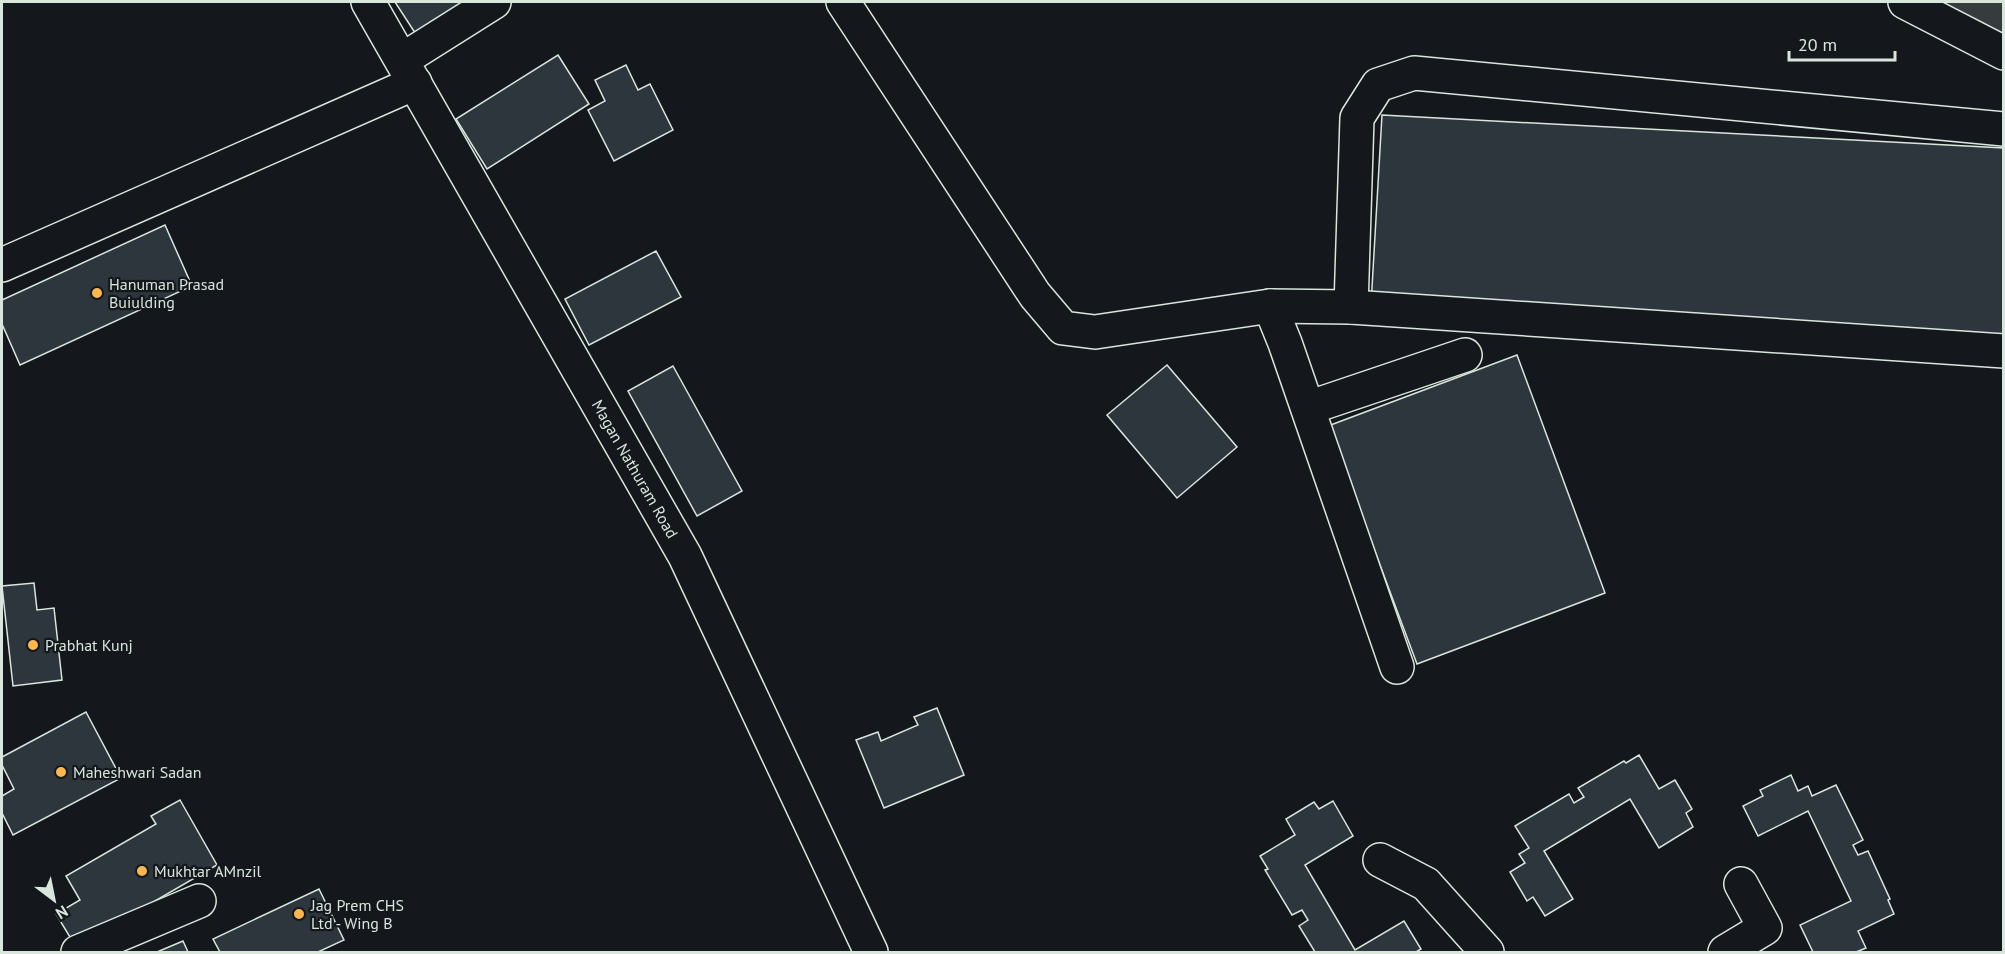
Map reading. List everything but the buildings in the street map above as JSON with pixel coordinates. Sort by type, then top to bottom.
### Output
[{"type":"main road","name":"Magan Nathuram Road","points":[[368,2],[684,556],[871,952]]},
{"type":"main road","points":[[2,266],[408,71],[494,2]]},
{"type":"main road","points":[[843,2],[1035,295],[1063,328],[1095,332],[1270,306],[1351,307],[2004,351]]},
{"type":"main road","points":[[1905,2],[2004,53]]},
{"type":"main road","points":[[1351,307],[1357,118],[1378,85],[1414,73],[2004,129]]},
{"type":"main road","points":[[1270,306],[1308,408],[1397,667]]},
{"type":"main road","points":[[1308,408],[1465,355]]},
{"type":"main road","points":[[1380,860],[1426,884],[1487,952]]},
{"type":"main road","points":[[1725,952],[1765,928],[1741,884]]},
{"type":"main road","points":[[78,952],[199,901]]},
{"type":"shaded area","points":[[1935,2],[2003,2],[2003,37]]},
{"type":"place","name":"Hanuman Prasad Buiulding","points":[[97,293]]},
{"type":"place","name":"Prabhat Kunj","points":[[33,645]]},
{"type":"place","name":"Maheshwari Sadan","points":[[61,772]]},
{"type":"place","name":"Mukhtar AMnzil","points":[[142,871]]},
{"type":"place","name":"Jag Prem CHS Ltd - Wing B","points":[[299,914]]}]
